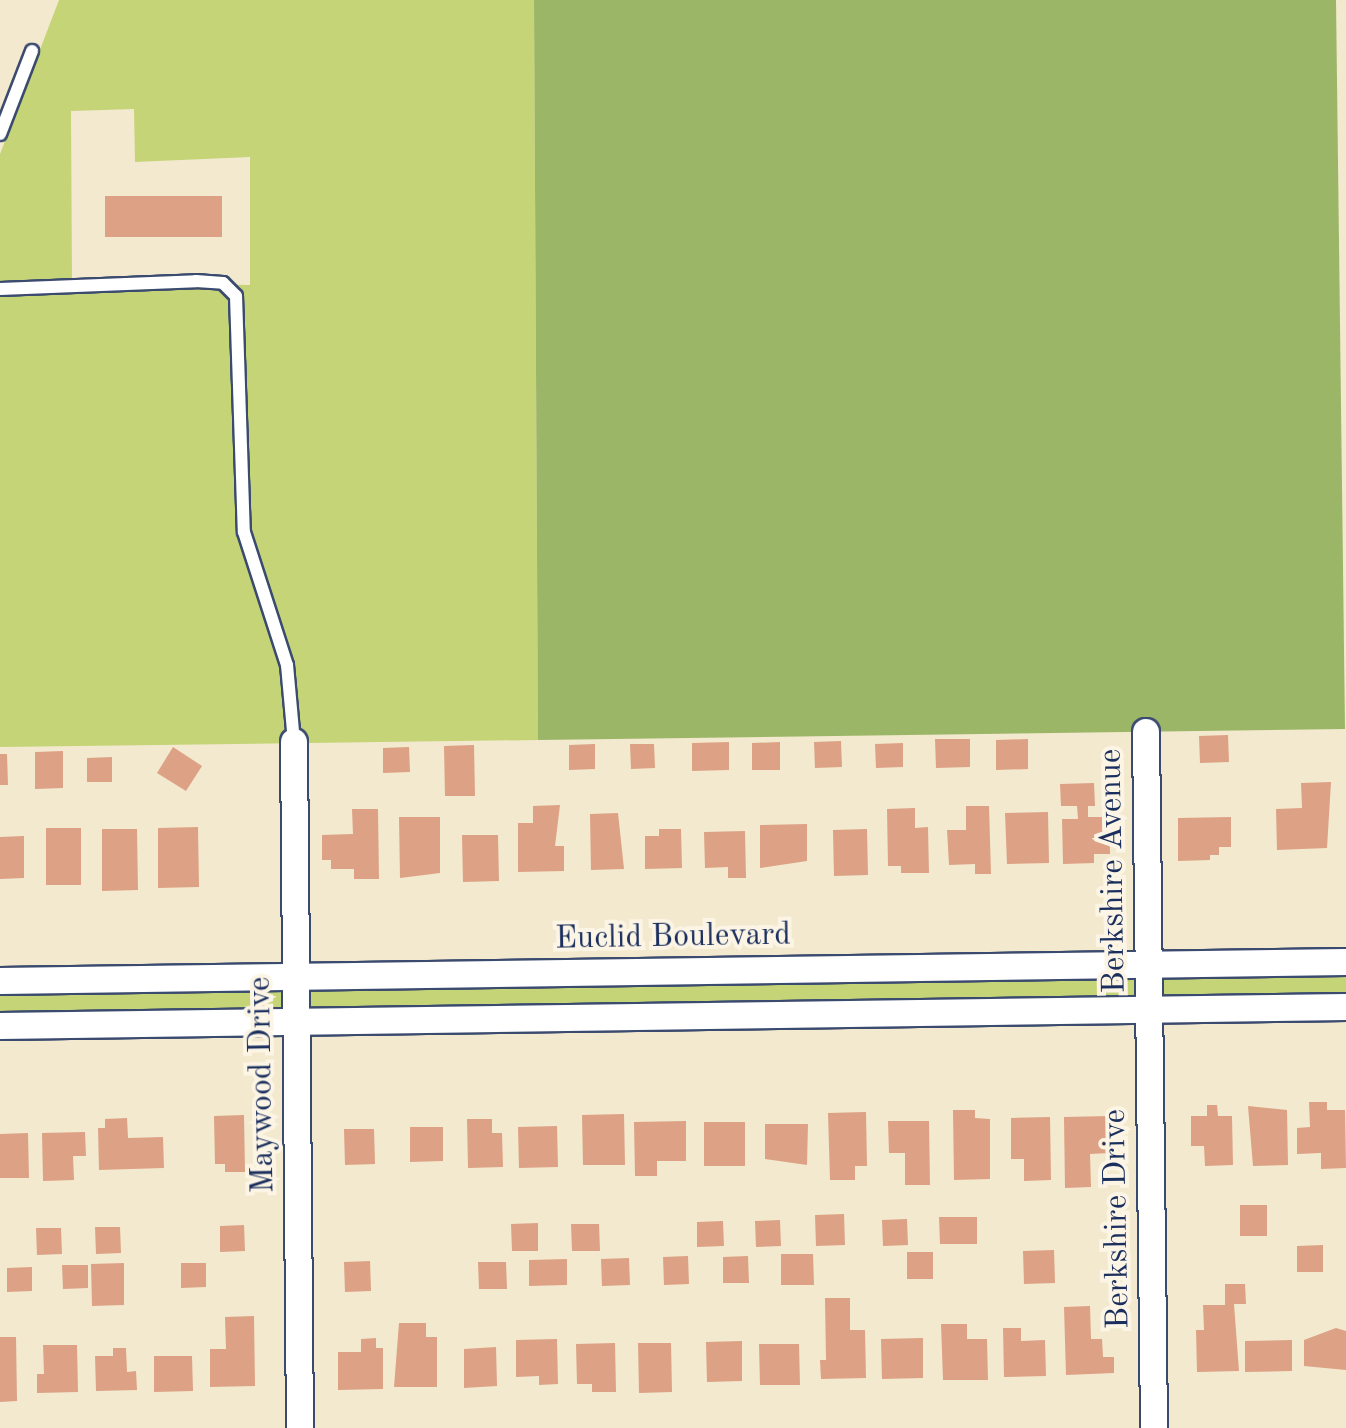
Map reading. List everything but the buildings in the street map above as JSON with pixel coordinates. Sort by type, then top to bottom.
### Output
[{"type":"street","name":"Berkshire Avenue","points":[[1146,732],[1150,1010]]},
{"type":"street","name":"Maywood Drive","points":[[294,742],[300,1428]]},
{"type":"street","name":"Euclid Boulevard","points":[[0,981],[1346,962]]},
{"type":"street","points":[[0,1026],[1346,1007],[1346,962]]},
{"type":"street","points":[[723,971],[723,1016]]},
{"type":"street","name":"Berkshire Drive","points":[[1150,1010],[1154,1428]]},
{"type":"lane","points":[[0,134],[32,51]]},
{"type":"lane","points":[[0,289],[196,281],[223,283],[236,296],[244,532],[287,665],[294,742]]},
{"type":"green space","points":[[59,0],[534,0],[538,740],[0,747],[0,154]],"holes":[[[134,109],[135,162],[250,157],[250,285],[72,282],[71,111]]]},
{"type":"green space","points":[[534,0],[1336,0],[1345,729],[538,740]]},
{"type":"green space","points":[[1346,962],[1346,1007],[0,1026],[0,981]]}]
